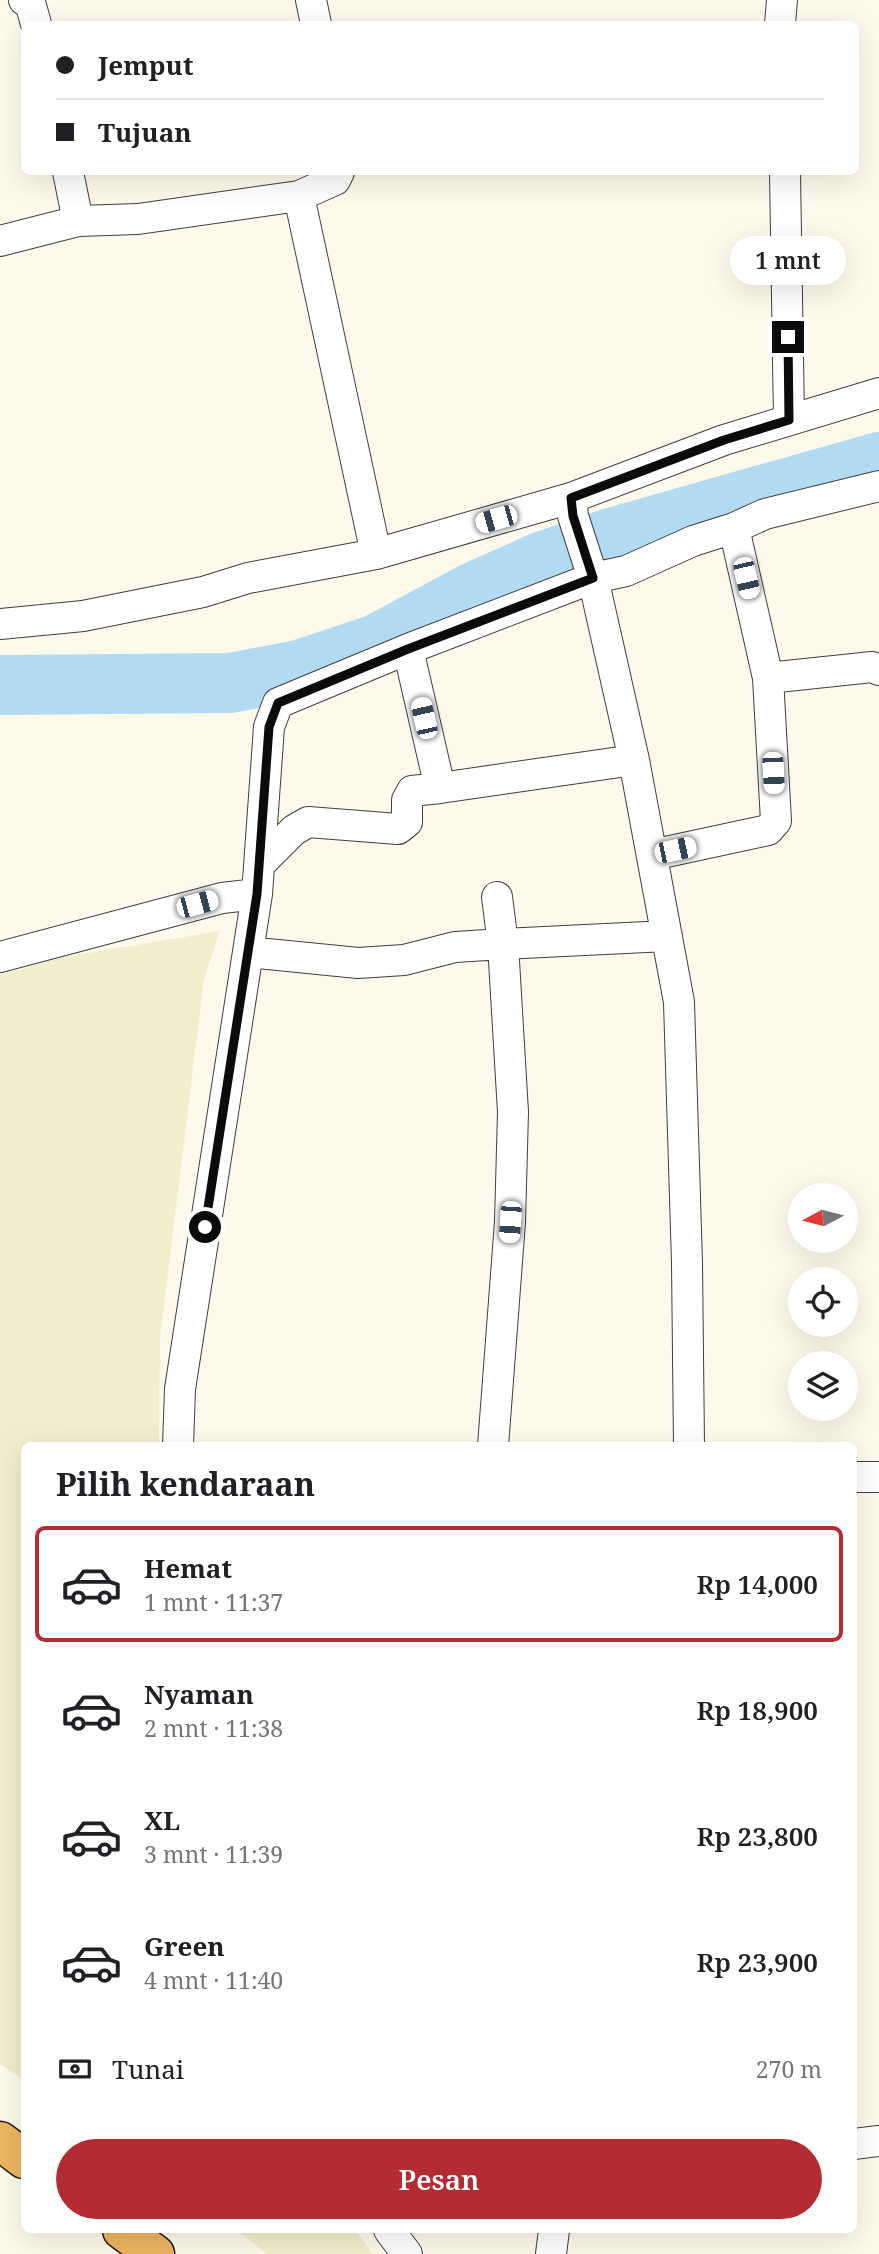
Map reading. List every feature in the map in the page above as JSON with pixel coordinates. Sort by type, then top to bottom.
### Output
[{"type":"highway","points":[[0,2141],[21,2157]]},
{"type":"highway","points":[[126,2233],[155,2254]]},
{"type":"street","points":[[0,2],[8,0]]},
{"type":"street","points":[[24,0],[30,2],[35,21]]},
{"type":"street","points":[[312,0],[316,21]]},
{"type":"street","points":[[780,21],[782,0]]},
{"type":"street","points":[[69,175],[78,221]]},
{"type":"street","points":[[0,241],[78,221],[138,219],[299,196],[335,180],[338,175]]},
{"type":"street","points":[[785,175],[789,420]]},
{"type":"street","points":[[299,196],[376,554]]},
{"type":"street","points":[[0,624],[83,616],[203,592],[248,578],[376,554],[572,507],[724,440],[879,393]]},
{"type":"street","points":[[178,1442],[180,1389],[258,879],[269,727],[278,703],[590,570],[626,571],[693,541],[765,514],[879,486]]},
{"type":"street","points":[[572,507],[590,570],[634,760],[678,1002],[687,1263],[689,1442]]},
{"type":"street","points":[[652,855],[768,830],[776,821],[768,678],[734,527]]},
{"type":"street","points":[[408,649],[440,788]]},
{"type":"street","points":[[768,678],[872,667],[879,670]]},
{"type":"street","points":[[0,957],[222,898],[258,879],[294,830],[308,822],[397,829],[407,822],[407,800],[412,791],[634,760]]},
{"type":"street","points":[[493,1442],[510,1222],[513,1112],[503,944],[497,897]]},
{"type":"street","points":[[248,952],[358,963],[404,960],[455,947],[667,936]]},
{"type":"street","points":[[857,1477],[879,1477]]},
{"type":"street","points":[[857,2144],[879,2141]]},
{"type":"street","points":[[391,2233],[407,2254]]},
{"type":"street","points":[[551,2254],[554,2233]]},
{"type":"shaded area","points":[[220,931],[204,979],[160,1339],[159,1442],[21,1442],[21,2078],[0,2064],[0,975],[64,957]]},
{"type":"shaded area","points":[[241,2233],[357,2233],[373,2254],[267,2254]]},
{"type":"waterway","points":[[0,685],[230,683],[299,670],[377,644],[474,592],[541,562],[614,537],[879,462]]},
{"type":"route","points":[[205,1227],[257,894],[269,727],[278,703],[408,649],[593,578],[573,516],[571,498],[724,440],[789,420],[788,337]]}]
